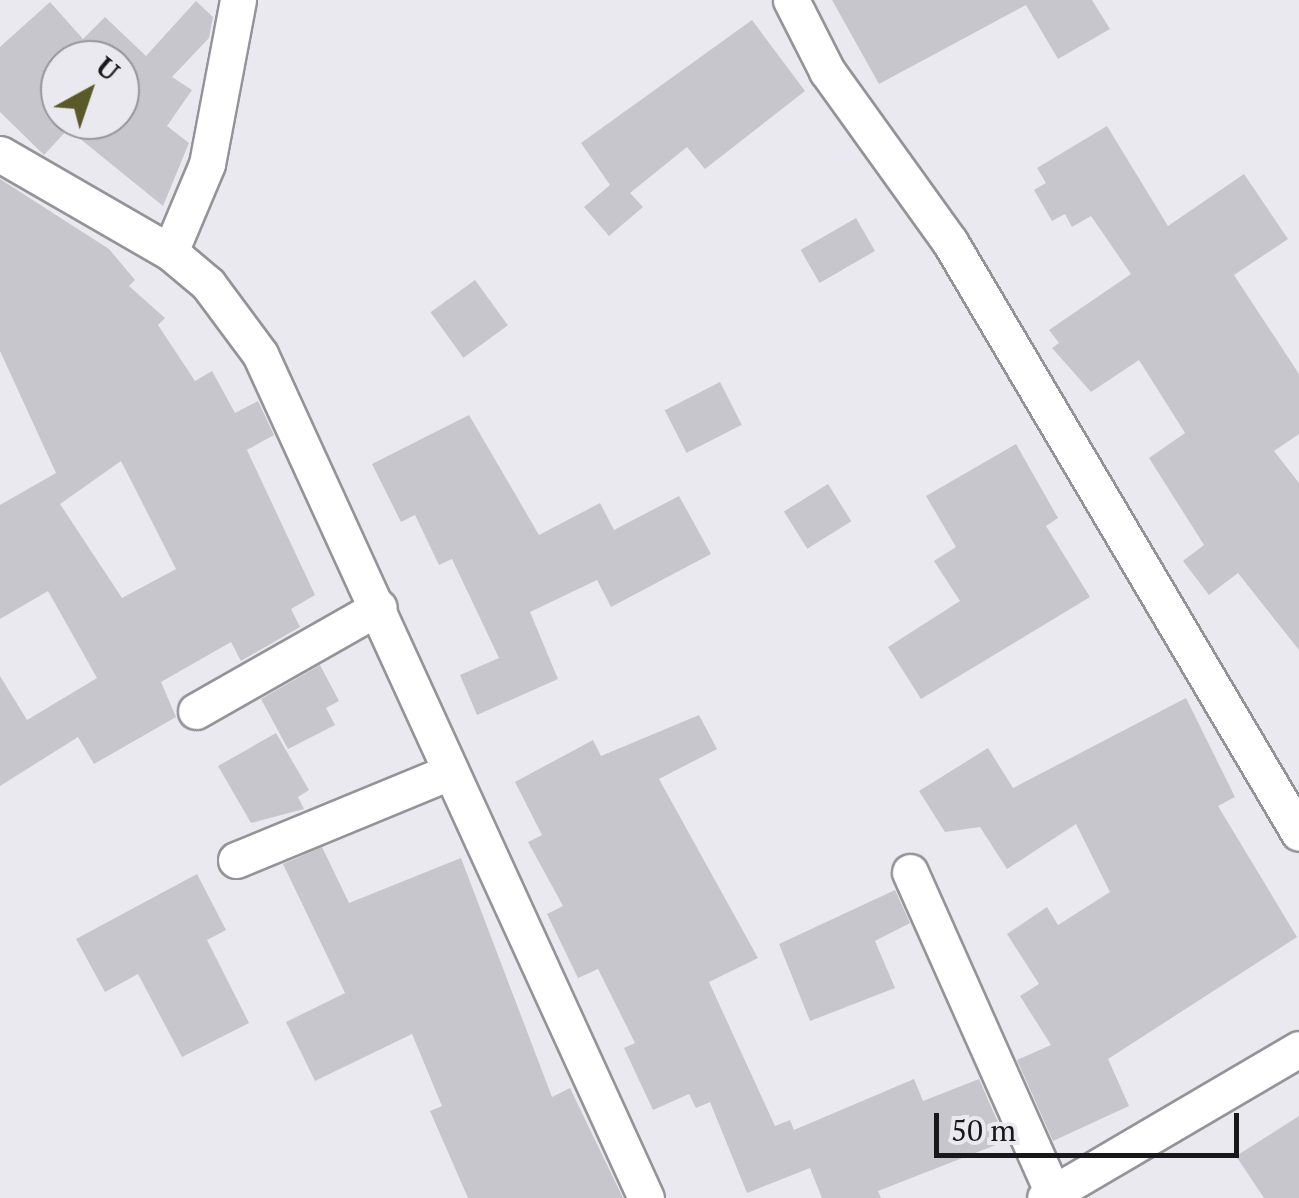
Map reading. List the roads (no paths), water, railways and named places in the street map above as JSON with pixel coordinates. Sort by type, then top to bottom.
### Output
[{"type":"street","points":[[170,252],[207,164],[238,0]]},
{"type":"street","points":[[791,0],[827,72],[950,242],[1299,833]]},
{"type":"street","points":[[1,157],[170,252],[208,284],[260,354],[380,607],[448,773],[646,1198]]},
{"type":"street","points":[[196,711],[380,607]]},
{"type":"street","points":[[236,860],[448,773]]},
{"type":"street","points":[[910,872],[1052,1197],[1299,1049]]}]
